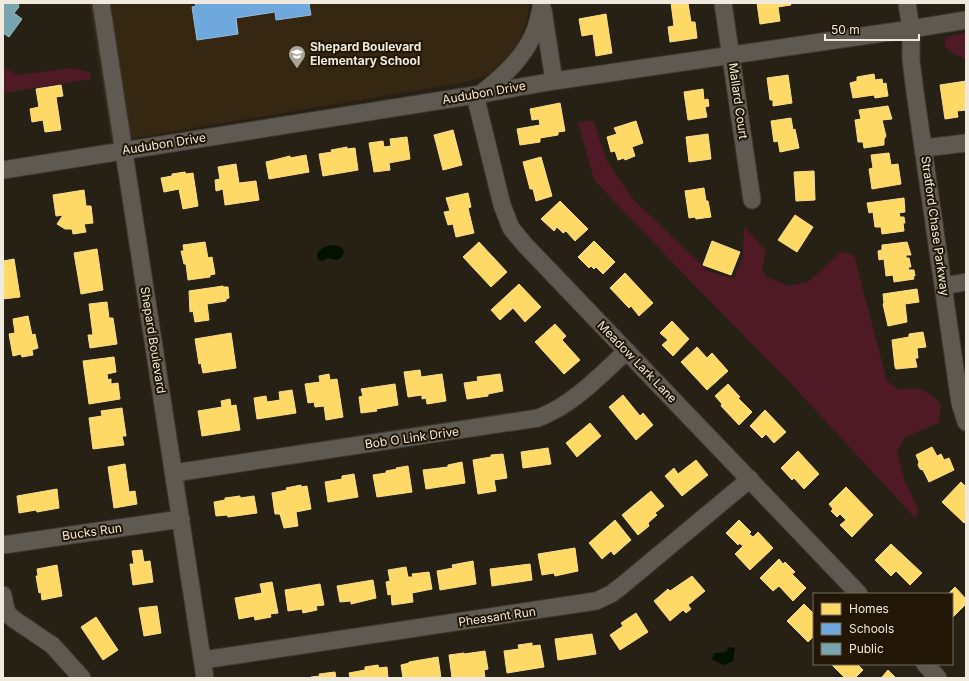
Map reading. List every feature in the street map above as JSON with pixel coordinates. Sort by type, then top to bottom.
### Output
[{"type":"street","name":"Shepard Boulevard","points":[[101,3],[205,678]]},
{"type":"street","points":[[542,3],[554,81]]},
{"type":"street","points":[[478,95],[503,76],[521,57],[535,32],[542,3]]},
{"type":"street","name":"Mallard Court","points":[[723,3],[752,200]]},
{"type":"street","name":"Stratford Chase Parkway","points":[[907,3],[911,29],[911,60],[960,403],[966,422]]},
{"type":"street","name":"Audubon Drive","points":[[3,170],[478,95],[554,81],[966,20]]},
{"type":"street","name":"Meadow Lark Lane","points":[[478,95],[502,205],[511,228],[525,245],[858,593]]},
{"type":"street","points":[[924,148],[966,143]]},
{"type":"street","points":[[943,286],[966,282]]},
{"type":"street","name":"Bob O Link Drive","points":[[174,473],[538,418],[551,413],[570,402],[627,351]]},
{"type":"street","name":"Pheasant Run","points":[[203,660],[596,601],[611,594],[624,584],[750,479]]},
{"type":"street","name":"Bucks Run","points":[[3,545],[181,519]]},
{"type":"street","points":[[3,595],[6,610],[9,615],[14,620],[52,645],[82,678]]},
{"type":"street","points":[[926,665],[938,678]]},
{"type":"shaded area","name":"Shepard Boulevard Elementary School","points":[[89,3],[529,3],[528,14],[522,35],[512,52],[500,65],[484,77],[461,83],[111,142]]},
{"type":"shaded area","points":[[966,33],[966,59],[952,53],[945,47],[945,38]]},
{"type":"shaded area","points":[[3,67],[17,75],[72,68],[90,72],[91,79],[3,93]]},
{"type":"shaded area","points":[[593,120],[607,161],[633,199],[708,271],[734,279],[743,255],[744,226],[766,251],[762,269],[766,277],[789,286],[808,282],[841,252],[854,255],[887,381],[900,390],[923,390],[941,404],[939,423],[905,437],[897,452],[904,479],[918,509],[916,519],[784,376],[691,282],[594,180],[578,123]]},
{"type":"shaded area","points":[[333,245],[339,246],[343,249],[344,253],[341,258],[336,260],[328,258],[322,261],[318,259],[317,254],[320,250]]},
{"type":"shaded area","points":[[729,647],[735,648],[733,661],[725,665],[712,660],[714,653],[726,652]]},
{"type":"building: Homes","points":[[671,3],[688,3],[691,22],[695,22],[697,38],[670,42],[668,27],[674,26]]},
{"type":"building: Homes","points":[[757,3],[790,3],[791,5],[778,7],[780,21],[760,24]]},
{"type":"building: Homes","points":[[606,14],[612,53],[596,56],[593,34],[582,36],[579,19]]},
{"type":"building: Homes","points":[[874,74],[875,80],[882,79],[883,84],[886,83],[888,96],[875,98],[874,95],[853,98],[850,83],[857,81],[857,77]]},
{"type":"building: Homes","points":[[788,75],[792,103],[773,106],[773,100],[770,100],[767,78]]},
{"type":"building: Homes","points":[[966,81],[966,110],[957,111],[958,117],[945,119],[940,85]]},
{"type":"building: Homes","points":[[61,85],[63,96],[56,97],[61,130],[45,132],[43,120],[32,122],[30,109],[39,107],[36,89]]},
{"type":"building: Homes","points":[[703,89],[704,100],[708,99],[709,106],[705,107],[707,117],[688,120],[684,92]]},
{"type":"building: Homes","points":[[560,103],[565,131],[558,132],[558,135],[540,138],[540,142],[520,145],[517,129],[540,125],[539,119],[532,120],[530,109]]},
{"type":"building: Homes","points":[[888,106],[892,119],[882,120],[886,136],[884,139],[884,145],[864,148],[863,142],[858,142],[855,120],[861,119],[859,110]]},
{"type":"building: Homes","points":[[791,118],[799,148],[780,152],[778,141],[774,142],[771,121]]},
{"type":"building: Homes","points":[[636,121],[643,143],[632,147],[635,156],[625,160],[624,158],[618,160],[615,151],[611,152],[607,137],[617,134],[614,128]]},
{"type":"building: Homes","points":[[453,130],[462,165],[443,170],[434,135]]},
{"type":"building: Homes","points":[[708,134],[711,159],[689,162],[686,137]]},
{"type":"building: Homes","points":[[407,137],[410,159],[389,163],[390,170],[374,172],[369,143],[383,141],[384,147],[391,146],[390,139]]},
{"type":"building: Homes","points":[[347,147],[347,149],[355,148],[358,170],[323,176],[319,154],[332,152],[331,150]]},
{"type":"building: Homes","points":[[889,153],[891,165],[898,164],[901,184],[872,189],[869,169],[873,168],[871,155]]},
{"type":"building: Homes","points":[[306,155],[309,172],[269,179],[266,162],[290,156],[290,158]]},
{"type":"building: Homes","points":[[541,157],[552,196],[536,201],[533,189],[530,189],[523,162]]},
{"type":"building: Homes","points":[[236,164],[239,183],[256,181],[259,200],[225,205],[223,189],[216,191],[215,180],[220,179],[218,167]]},
{"type":"building: Homes","points":[[814,171],[815,200],[796,201],[794,172]]},
{"type":"building: Homes","points":[[185,172],[186,174],[193,173],[198,206],[183,209],[179,189],[164,192],[161,178],[172,176],[172,174]]},
{"type":"building: Homes","points":[[704,188],[711,217],[696,219],[695,217],[689,218],[685,191]]},
{"type":"building: Homes","points":[[84,190],[86,206],[91,206],[93,223],[84,224],[86,232],[73,234],[72,229],[65,229],[57,224],[63,215],[56,216],[53,195]]},
{"type":"building: Homes","points":[[468,193],[471,207],[468,208],[474,233],[456,237],[453,224],[448,225],[444,212],[450,211],[446,198]]},
{"type":"building: Homes","points":[[904,198],[905,212],[899,213],[900,217],[904,217],[904,231],[882,234],[881,227],[875,227],[873,212],[869,213],[867,203]]},
{"type":"building: Homes","points":[[560,201],[588,229],[575,241],[566,231],[563,233],[557,227],[554,231],[541,219]]},
{"type":"building: Homes","points":[[795,215],[813,227],[797,252],[778,240]]},
{"type":"building: Homes","points":[[594,241],[615,262],[603,274],[596,267],[594,269],[591,266],[589,268],[578,257]]},
{"type":"building: Homes","points":[[712,241],[740,252],[731,275],[703,265]]},
{"type":"building: Homes","points":[[205,242],[208,258],[212,257],[215,274],[210,275],[210,277],[188,280],[186,264],[184,264],[181,251],[184,251],[183,245]]},
{"type":"building: Homes","points":[[479,242],[507,272],[491,287],[463,257]]},
{"type":"building: Homes","points":[[907,242],[911,255],[906,255],[906,258],[909,258],[911,267],[908,267],[909,270],[914,270],[915,276],[913,276],[914,279],[894,282],[893,275],[886,276],[884,259],[879,260],[878,251],[882,250],[882,245]]},
{"type":"building: Homes","points":[[97,249],[103,290],[81,294],[74,253]]},
{"type":"building: Homes","points":[[14,259],[20,297],[3,299],[3,261]]},
{"type":"building: Homes","points":[[625,273],[653,303],[639,316],[631,306],[629,308],[610,288]]},
{"type":"building: Homes","points":[[519,284],[541,307],[525,322],[513,308],[500,320],[491,310]]},
{"type":"building: Homes","points":[[223,286],[228,287],[229,298],[226,299],[226,301],[207,304],[209,320],[195,322],[193,311],[190,312],[189,291]]},
{"type":"building: Homes","points":[[917,289],[919,302],[905,304],[907,322],[888,326],[883,304],[883,294]]},
{"type":"building: Homes","points":[[107,302],[109,318],[113,318],[117,344],[90,348],[88,335],[93,335],[89,304]]},
{"type":"building: Homes","points":[[28,316],[32,335],[35,334],[38,348],[32,350],[33,355],[22,357],[21,354],[13,356],[9,334],[15,333],[13,319]]},
{"type":"building: Homes","points":[[672,321],[689,339],[673,356],[662,345],[668,340],[660,333]]},
{"type":"building: Homes","points":[[555,324],[566,336],[562,340],[580,360],[564,374],[535,342]]},
{"type":"building: Homes","points":[[923,332],[926,347],[917,348],[918,358],[915,358],[917,367],[896,369],[892,340],[909,337],[909,334]]},
{"type":"building: Homes","points":[[231,333],[236,368],[203,373],[201,363],[199,364],[195,339]]},
{"type":"building: Homes","points":[[697,347],[707,358],[712,353],[728,371],[707,390],[681,362]]},
{"type":"building: Homes","points":[[114,357],[116,372],[107,374],[108,380],[111,379],[111,384],[118,383],[120,399],[89,404],[83,361]]},
{"type":"building: Homes","points":[[420,370],[421,377],[442,374],[446,401],[427,404],[426,398],[422,399],[422,395],[408,397],[404,372]]},
{"type":"building: Homes","points":[[329,374],[330,380],[337,379],[343,417],[326,420],[324,406],[315,407],[314,402],[308,403],[305,384],[320,382],[319,376]]},
{"type":"building: Homes","points":[[500,374],[503,391],[488,394],[488,396],[467,399],[464,383],[478,381],[477,377]]},
{"type":"building: Homes","points":[[395,384],[398,405],[376,409],[377,411],[361,413],[359,397],[363,396],[361,389]]},
{"type":"building: Homes","points":[[728,384],[740,397],[738,398],[752,412],[739,425],[721,406],[722,404],[715,396]]},
{"type":"building: Homes","points":[[292,390],[296,413],[257,419],[254,398],[266,396],[267,402],[280,400],[279,392]]},
{"type":"building: Homes","points":[[623,395],[640,416],[643,413],[653,425],[636,440],[609,407]]},
{"type":"building: Homes","points":[[230,399],[231,406],[236,405],[240,430],[202,436],[198,411],[222,407],[221,401]]},
{"type":"building: Homes","points":[[122,408],[126,436],[122,436],[124,445],[93,449],[89,418],[102,416],[101,411]]},
{"type":"building: Homes","points":[[765,410],[786,432],[774,443],[766,434],[762,438],[750,426]]},
{"type":"building: Homes","points":[[590,423],[601,436],[577,457],[566,443]]},
{"type":"building: Homes","points":[[932,447],[937,456],[941,454],[944,460],[949,458],[954,470],[929,482],[923,470],[920,469],[918,465],[919,462],[916,455]]},
{"type":"building: Homes","points":[[548,448],[551,464],[523,468],[521,452]]},
{"type":"building: Homes","points":[[798,451],[819,474],[804,489],[794,478],[792,480],[781,468]]},
{"type":"building: Homes","points":[[503,454],[507,478],[494,480],[496,491],[478,494],[473,460],[491,457],[491,455]]},
{"type":"building: Homes","points":[[696,460],[708,475],[682,496],[665,476],[674,468],[678,474]]},
{"type":"building: Homes","points":[[462,462],[465,483],[426,489],[423,470],[448,467],[448,465]]},
{"type":"building: Homes","points":[[125,464],[129,492],[135,491],[137,504],[114,508],[108,467]]},
{"type":"building: Homes","points":[[408,466],[412,492],[377,497],[373,475],[386,473],[386,471]]},
{"type":"building: Homes","points":[[354,474],[358,497],[328,502],[325,482],[342,479],[342,476]]},
{"type":"building: Homes","points":[[961,482],[966,487],[966,521],[964,523],[942,502]]},
{"type":"building: Homes","points":[[301,485],[301,487],[307,486],[311,509],[296,512],[298,526],[284,528],[280,514],[275,514],[272,493]]},
{"type":"building: Homes","points":[[846,487],[873,515],[852,537],[840,525],[846,520],[840,514],[837,517],[831,511],[833,509],[829,504]]},
{"type":"building: Homes","points":[[57,489],[59,508],[37,512],[36,510],[19,513],[17,496]]},
{"type":"building: Homes","points":[[651,491],[664,506],[655,513],[657,515],[648,523],[649,526],[638,535],[622,515]]},
{"type":"building: Homes","points":[[240,496],[240,498],[254,496],[257,513],[228,517],[227,515],[216,516],[214,502],[225,500],[225,498]]},
{"type":"building: Homes","points":[[615,520],[631,540],[614,555],[611,551],[602,559],[589,543]]},
{"type":"building: Homes","points":[[739,520],[751,532],[749,534],[753,537],[758,532],[773,548],[750,570],[735,554],[743,546],[739,543],[738,545],[726,533]]},
{"type":"building: Homes","points":[[891,544],[922,573],[910,585],[896,571],[891,576],[875,560]]},
{"type":"building: Homes","points":[[575,548],[578,571],[555,576],[554,573],[542,575],[538,554]]},
{"type":"building: Homes","points":[[142,550],[144,562],[150,561],[153,582],[133,585],[130,564],[134,564],[132,551]]},
{"type":"building: Homes","points":[[779,559],[783,564],[785,562],[795,572],[792,574],[806,588],[793,601],[779,586],[773,591],[760,578]]},
{"type":"building: Homes","points":[[473,561],[476,584],[440,590],[437,571],[453,568],[452,565]]},
{"type":"building: Homes","points":[[530,564],[532,580],[492,586],[490,569]]},
{"type":"building: Homes","points":[[57,565],[62,596],[42,600],[41,592],[39,593],[36,576],[38,576],[37,569]]},
{"type":"building: Homes","points":[[406,567],[408,577],[413,577],[412,574],[429,572],[432,589],[412,593],[413,602],[392,605],[391,594],[388,595],[386,582],[390,581],[388,570]]},
{"type":"building: Homes","points":[[692,576],[705,591],[688,605],[691,609],[686,613],[683,610],[670,621],[654,601],[668,589],[670,591]]},
{"type":"building: Homes","points":[[373,580],[376,598],[351,604],[351,601],[340,602],[337,586]]},
{"type":"building: Homes","points":[[272,582],[278,613],[270,614],[271,617],[255,620],[254,616],[239,619],[235,598],[262,593],[260,584]]},
{"type":"building: Homes","points":[[320,584],[324,605],[316,606],[317,610],[303,613],[302,609],[288,611],[285,590]]},
{"type":"building: Homes","points":[[955,587],[966,599],[966,604],[953,617],[953,593],[949,593]]},
{"type":"building: Homes","points":[[804,604],[813,613],[813,637],[808,642],[787,621]]},
{"type":"building: Homes","points":[[157,606],[161,633],[144,636],[139,608]]},
{"type":"building: Homes","points":[[636,613],[648,632],[620,650],[610,635],[623,626],[621,623]]},
{"type":"building: Homes","points":[[96,617],[118,650],[103,660],[81,627]]},
{"type":"building: Homes","points":[[592,634],[596,654],[558,660],[555,639]]},
{"type":"building: Homes","points":[[532,643],[532,646],[540,645],[544,667],[507,673],[504,651],[519,649],[518,645]]},
{"type":"building: Homes","points":[[485,651],[488,669],[484,670],[485,678],[452,678],[449,655]]},
{"type":"building: Homes","points":[[438,657],[441,678],[403,678],[401,665],[409,662]]},
{"type":"building: Homes","points":[[378,665],[379,668],[387,667],[388,678],[350,678],[349,673],[365,670],[365,667]]},
{"type":"building: Homes","points":[[832,665],[858,665],[863,670],[855,678],[845,678]]},
{"type":"building: Homes","points":[[888,670],[896,678],[881,678]]},
{"type":"building: Homes","points":[[335,672],[336,678],[311,678],[320,676],[319,674]]},
{"type":"building: Schools","name":"Shepard Boulevard Elementary School","points":[[195,3],[314,3],[309,4],[311,15],[276,20],[275,12],[236,18],[238,34],[197,40],[192,7],[196,6]]},
{"type":"building: Public","points":[[3,3],[18,3],[19,7],[14,13],[22,19],[9,37],[3,33]]},
{"type":"place","name":"Shepard Boulevard Elementary School","points":[[297,69]]}]
